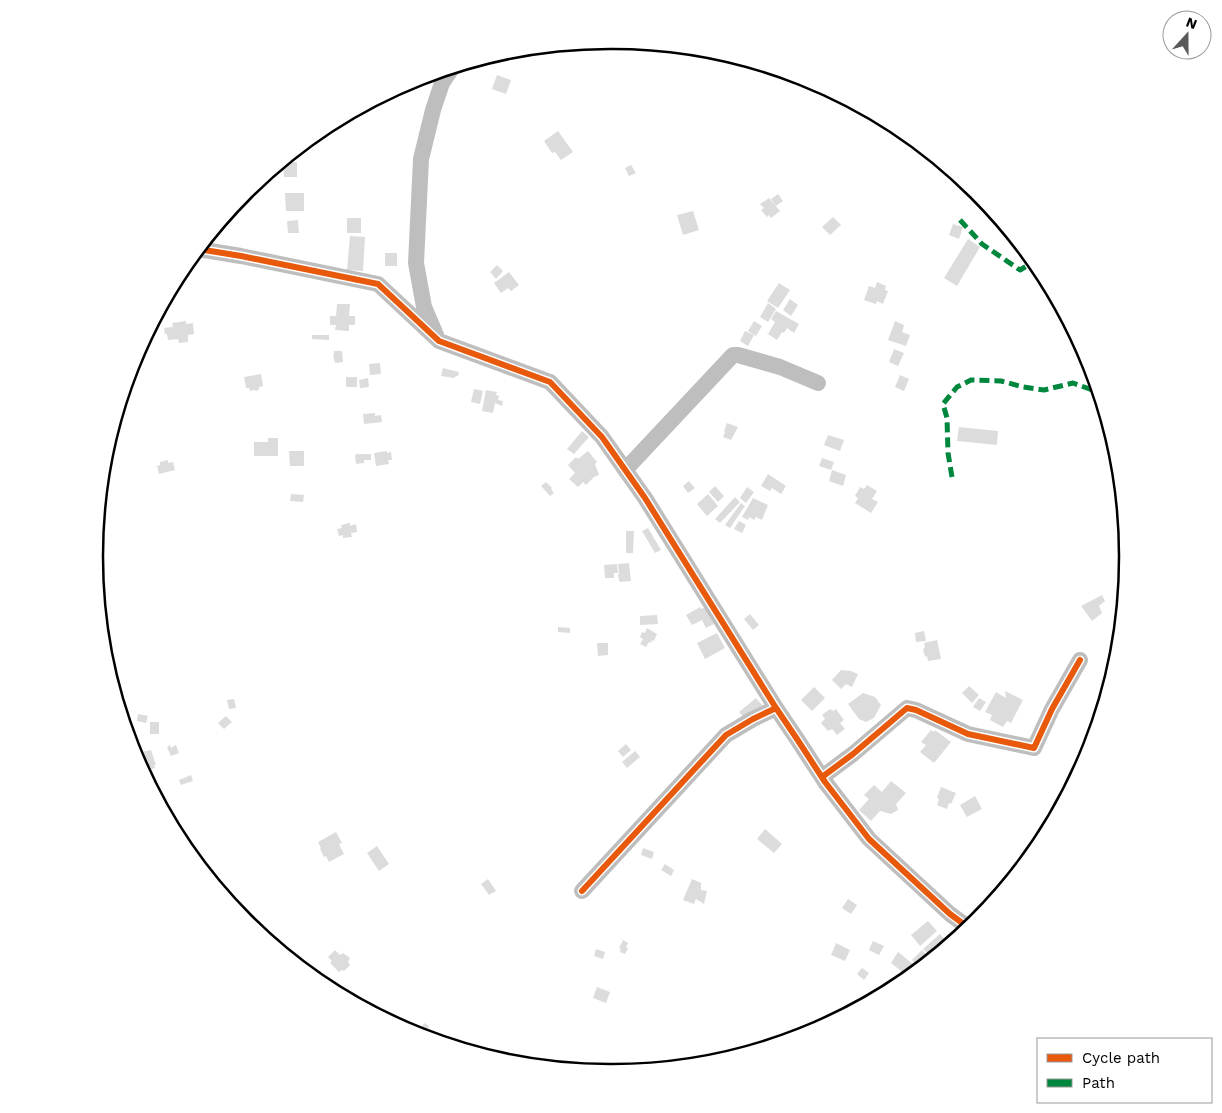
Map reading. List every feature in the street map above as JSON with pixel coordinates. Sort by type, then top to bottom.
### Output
[{"type":"street","points":[[439,341],[424,307],[416,263],[421,159],[433,110],[442,83],[446,77]]},
{"type":"street","points":[[206,250],[378,284],[439,341],[550,382],[602,437],[645,498],[776,708],[822,777],[869,839],[962,923]]},
{"type":"street","points":[[625,470],[733,356],[738,355],[780,367],[818,383]]},
{"type":"street","points":[[822,777],[859,750],[907,708],[916,710],[968,734],[1034,748],[1052,710],[1080,660]]},
{"type":"street","points":[[582,891],[726,735],[776,708]]},
{"type":"building","points":[[497,75],[511,80],[506,94],[492,89]]},
{"type":"building","points":[[558,131],[573,152],[561,160],[555,152],[552,153],[544,141]]},
{"type":"building","points":[[292,162],[297,162],[297,177],[284,177],[283,169]]},
{"type":"building","points":[[631,165],[636,173],[629,176],[625,168]]},
{"type":"building","points":[[285,193],[304,193],[304,211],[286,211]]},
{"type":"building","points":[[778,194],[783,201],[776,206],[771,199]]},
{"type":"building","points":[[769,198],[780,211],[771,218],[769,215],[767,217],[761,210],[764,208],[760,204]]},
{"type":"building","points":[[693,211],[699,230],[683,235],[677,215]]},
{"type":"building","points":[[833,217],[841,225],[830,235],[822,227]]},
{"type":"building","points":[[347,218],[361,218],[361,233],[347,233]]},
{"type":"building","points":[[298,220],[299,233],[288,233],[287,221]]},
{"type":"building","points":[[953,224],[963,227],[959,239],[949,235]]},
{"type":"building","points":[[350,236],[365,237],[363,271],[347,270]]},
{"type":"building","points":[[968,239],[980,247],[957,286],[944,278]]},
{"type":"building","points":[[385,253],[397,253],[397,266],[385,266]]},
{"type":"building","points":[[497,265],[503,271],[496,279],[490,272]]},
{"type":"building","points":[[509,272],[519,285],[511,291],[508,288],[501,293],[494,283]]},
{"type":"building","points":[[877,282],[886,286],[885,290],[888,291],[883,304],[877,301],[876,304],[864,300],[869,286],[875,288]]},
{"type":"building","points":[[779,283],[790,290],[778,308],[767,301]]},
{"type":"building","points":[[790,299],[798,305],[791,316],[783,310]]},
{"type":"building","points":[[768,303],[776,309],[768,322],[760,317]]},
{"type":"building","points":[[337,304],[350,304],[349,316],[355,316],[355,325],[349,325],[349,331],[335,330],[336,325],[330,325],[330,316],[336,316]]},
{"type":"building","points":[[776,311],[799,324],[794,333],[787,328],[777,340],[768,334],[775,322],[771,319]]},
{"type":"building","points":[[186,321],[186,324],[193,323],[194,334],[188,335],[188,342],[179,343],[178,339],[168,340],[164,328],[173,327],[172,323]]},
{"type":"building","points":[[754,321],[762,326],[756,336],[748,331]]},
{"type":"building","points":[[895,321],[904,325],[902,332],[910,335],[906,346],[888,340]]},
{"type":"building","points":[[745,331],[754,335],[748,346],[740,341]]},
{"type":"building","points":[[312,335],[329,335],[329,340],[312,339]]},
{"type":"building","points":[[894,349],[904,353],[898,366],[889,362]]},
{"type":"building","points":[[334,351],[342,351],[343,362],[335,363]]},
{"type":"building","points":[[380,363],[381,374],[370,375],[369,364]]},
{"type":"building","points":[[443,368],[459,372],[458,376],[454,378],[441,376]]},
{"type":"building","points":[[261,374],[263,386],[259,387],[257,391],[250,391],[249,388],[246,388],[244,377]]},
{"type":"building","points":[[900,375],[909,379],[904,391],[895,387]]},
{"type":"building","points":[[346,377],[357,377],[357,387],[346,387]]},
{"type":"building","points":[[368,378],[369,387],[360,388],[359,380]]},
{"type":"building","points":[[474,389],[483,391],[480,404],[471,402]]},
{"type":"building","points":[[486,390],[497,392],[498,400],[503,401],[502,406],[495,403],[493,413],[482,411]]},
{"type":"building","points":[[375,413],[375,416],[381,415],[382,422],[364,424],[363,414]]},
{"type":"building","points":[[727,423],[738,427],[731,440],[723,437]]},
{"type":"building","points":[[959,427],[998,431],[997,445],[957,441]]},
{"type":"building","points":[[582,431],[589,437],[574,454],[567,449]]},
{"type":"building","points":[[828,435],[844,440],[840,451],[824,445]]},
{"type":"building","points":[[268,438],[278,438],[278,456],[254,456],[254,442],[268,442]]},
{"type":"building","points":[[289,451],[304,451],[304,466],[290,466]]},
{"type":"building","points":[[387,451],[387,453],[391,452],[392,460],[388,460],[389,464],[376,466],[374,453]]},
{"type":"building","points":[[588,451],[597,462],[595,464],[599,475],[586,485],[583,482],[578,487],[569,479],[575,473],[568,465],[576,457],[578,459]]},
{"type":"building","points":[[371,454],[371,460],[364,460],[364,463],[356,464],[355,455]]},
{"type":"building","points":[[822,458],[834,462],[831,470],[819,466]]},
{"type":"building","points":[[168,460],[168,463],[173,462],[175,470],[159,474],[157,466],[160,465],[160,462]]},
{"type":"building","points":[[832,470],[846,475],[843,486],[829,481]]},
{"type":"building","points":[[768,474],[786,486],[781,494],[772,488],[770,491],[761,486]]},
{"type":"building","points":[[689,481],[695,488],[688,493],[683,486]]},
{"type":"building","points":[[546,482],[554,493],[550,496],[541,486]]},
{"type":"building","points":[[867,485],[877,491],[872,499],[878,502],[871,513],[855,503],[858,498],[855,496],[860,487],[864,489]]},
{"type":"building","points":[[715,486],[724,496],[718,502],[709,492]]},
{"type":"building","points":[[747,487],[754,492],[746,503],[740,498]]},
{"type":"building","points":[[291,494],[304,495],[303,502],[290,501]]},
{"type":"building","points":[[708,494],[718,506],[707,516],[697,504]]},
{"type":"building","points":[[735,497],[740,502],[720,523],[715,519]]},
{"type":"building","points":[[753,498],[768,505],[762,520],[756,517],[754,520],[749,517],[748,520],[742,517]]},
{"type":"building","points":[[741,503],[745,506],[730,528],[725,525]]},
{"type":"building","points":[[739,521],[746,525],[742,533],[734,529]]},
{"type":"building","points":[[350,523],[350,526],[356,524],[357,532],[351,533],[352,537],[343,538],[343,535],[339,536],[337,529],[342,528],[341,525]]},
{"type":"building","points":[[648,528],[661,550],[655,553],[642,531]]},
{"type":"building","points":[[626,531],[634,531],[633,553],[626,553]]},
{"type":"building","points":[[629,563],[631,581],[620,582],[618,564]]},
{"type":"building","points":[[617,564],[618,573],[614,573],[614,578],[605,578],[604,565]]},
{"type":"building","points":[[1102,595],[1105,601],[1099,606],[1102,613],[1092,621],[1081,606]]},
{"type":"building","points":[[700,607],[701,609],[705,607],[714,624],[706,628],[702,620],[692,625],[686,615]]},
{"type":"building","points":[[750,614],[759,625],[753,630],[744,619]]},
{"type":"building","points":[[657,615],[658,624],[640,625],[640,616]]},
{"type":"building","points":[[558,627],[570,628],[570,633],[558,632]]},
{"type":"building","points":[[647,628],[657,634],[654,641],[649,642],[646,647],[640,644],[643,639],[640,637]]},
{"type":"building","points":[[924,631],[926,641],[916,642],[915,633]]},
{"type":"building","points":[[717,633],[725,648],[705,659],[697,643]]},
{"type":"building","points":[[937,640],[941,659],[928,661],[923,649],[925,648],[924,643]]},
{"type":"building","points":[[597,643],[608,643],[608,655],[598,656]]},
{"type":"building","points":[[841,670],[858,674],[852,687],[846,684],[841,689],[832,680]]},
{"type":"building","points":[[969,686],[979,695],[972,703],[962,693]]},
{"type":"building","points":[[814,687],[825,698],[812,711],[801,700]]},
{"type":"building","points":[[1005,691],[1023,700],[1011,723],[1007,721],[1003,727],[990,720],[992,715],[985,712],[996,692],[1006,698]]},
{"type":"building","points":[[863,693],[875,697],[881,705],[874,718],[866,722],[859,719],[848,704]]},
{"type":"building","points":[[756,698],[763,706],[746,720],[739,712]]},
{"type":"building","points":[[979,698],[986,702],[980,711],[973,707]]},
{"type":"building","points":[[234,699],[236,708],[229,709],[227,700]]},
{"type":"building","points":[[830,709],[833,711],[836,709],[844,720],[840,723],[845,729],[837,735],[832,729],[828,731],[821,723],[825,719],[822,715]]},
{"type":"building","points":[[138,714],[148,716],[146,723],[137,721]]},
{"type":"building","points":[[226,716],[232,722],[224,729],[218,723]]},
{"type":"building","points":[[150,722],[159,722],[159,734],[150,734]]},
{"type":"building","points":[[931,730],[934,732],[935,730],[951,742],[934,763],[920,752],[926,745],[921,742]]},
{"type":"building","points":[[626,744],[631,750],[623,757],[618,751]]},
{"type":"building","points":[[170,745],[171,748],[176,745],[179,753],[171,756],[167,747]]},
{"type":"building","points":[[151,750],[156,765],[154,765],[155,768],[151,769],[142,752]]},
{"type":"building","points":[[635,751],[640,757],[627,768],[622,762]]},
{"type":"building","points":[[191,775],[193,781],[181,785],[179,780]]},
{"type":"building","points":[[891,781],[906,793],[896,804],[898,810],[891,814],[880,811],[871,821],[859,810],[869,799],[864,795],[874,785],[882,792]]},
{"type":"building","points":[[941,787],[956,793],[947,809],[937,805],[939,799],[937,798]]},
{"type":"building","points":[[975,796],[982,809],[967,817],[960,805]]},
{"type":"building","points":[[765,829],[782,844],[774,853],[757,839]]},
{"type":"building","points":[[336,832],[342,843],[339,844],[344,854],[329,862],[326,856],[324,857],[318,842]]},
{"type":"building","points":[[377,846],[389,864],[379,871],[367,853]]},
{"type":"building","points":[[643,848],[654,852],[652,859],[641,855]]},
{"type":"building","points":[[665,864],[674,870],[671,876],[661,870]]},
{"type":"building","points":[[488,879],[496,891],[489,895],[481,884]]},
{"type":"building","points":[[692,879],[701,883],[701,890],[707,891],[704,904],[696,899],[694,904],[683,900]]},
{"type":"building","points":[[848,899],[857,905],[851,914],[842,908]]},
{"type":"building","points":[[928,921],[937,931],[920,946],[911,935]]},
{"type":"building","points":[[940,934],[945,939],[927,953],[923,949]]},
{"type":"building","points":[[623,940],[628,943],[625,954],[620,952],[621,949],[619,948]]},
{"type":"building","points":[[873,941],[884,946],[879,955],[869,950]]},
{"type":"building","points":[[836,943],[850,950],[845,961],[831,955]]},
{"type":"building","points":[[596,949],[605,952],[603,959],[594,956]]},
{"type":"building","points":[[335,950],[340,955],[343,953],[350,958],[348,962],[350,965],[344,971],[339,972],[330,963],[332,961],[328,957]]},
{"type":"building","points":[[922,950],[926,954],[915,963],[912,960]]},
{"type":"building","points":[[898,952],[913,964],[902,972],[891,963]]},
{"type":"building","points":[[862,968],[869,973],[864,980],[857,974]]},
{"type":"building","points":[[597,987],[610,992],[606,1003],[593,998]]},
{"type":"building","points":[[424,1023],[429,1026],[427,1030],[421,1028]]},
{"type":"marked path","points":[[960,220],[982,244],[1020,270],[1027,266]]},
{"type":"marked path","points":[[952,477],[948,453],[947,418],[943,404],[957,387],[971,380],[1001,381],[1044,390],[1073,383],[1091,389]]},
{"type":"cycle path","points":[[206,250],[378,284],[439,341],[550,382],[602,437],[645,498],[776,708],[825,782],[869,839],[962,923]]},
{"type":"cycle path","points":[[822,777],[853,754],[907,708],[916,710],[968,734],[1034,748],[1052,709],[1080,660]]},
{"type":"cycle path","points":[[582,891],[726,735],[776,708]]}]
